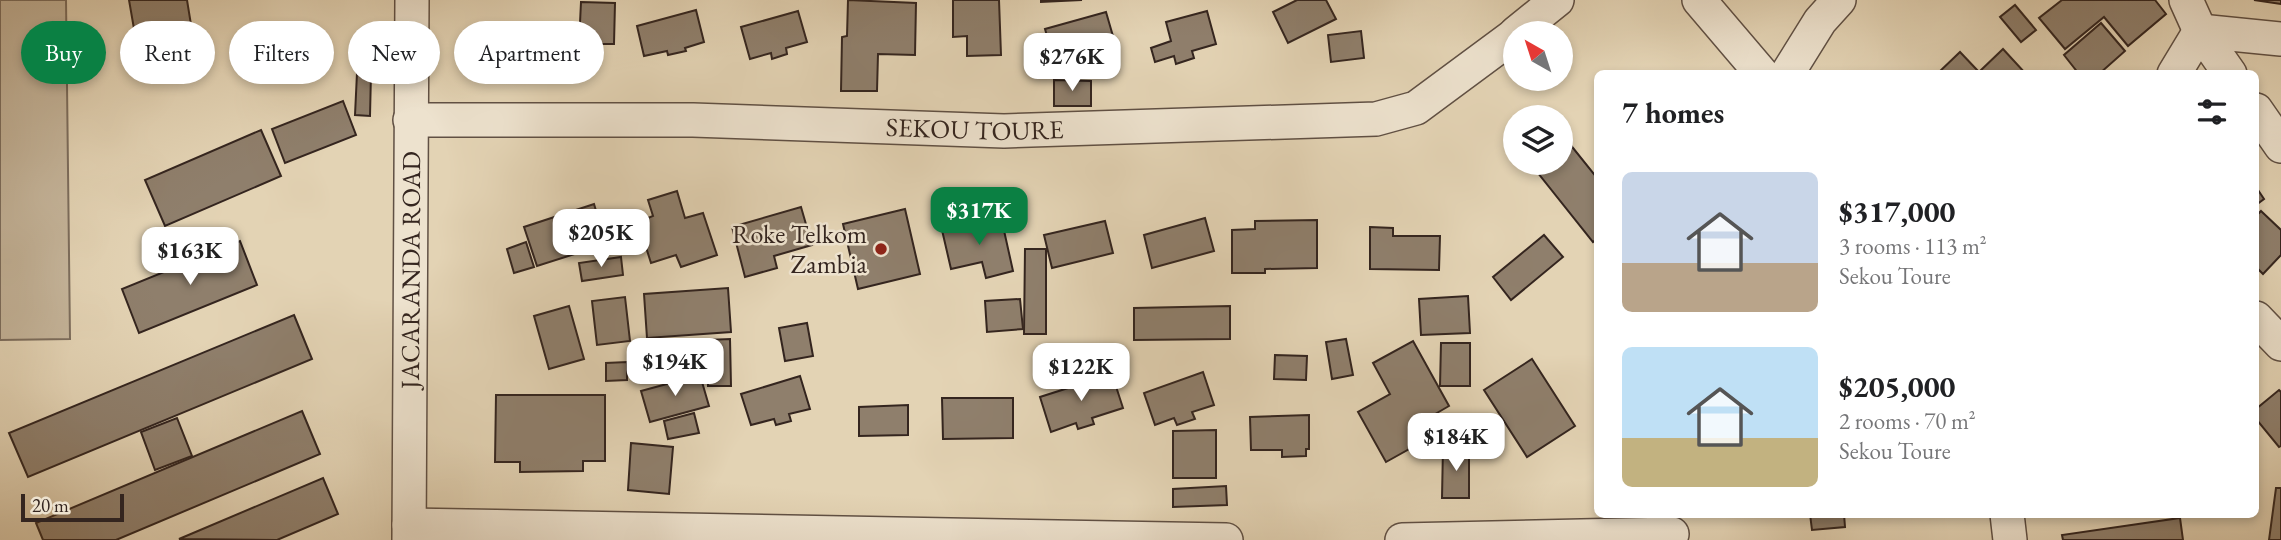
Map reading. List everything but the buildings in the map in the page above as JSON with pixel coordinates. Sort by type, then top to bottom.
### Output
[{"type":"street","name":"JACARANDA ROAD","points":[[409,532],[412,0]]},
{"type":"street","name":"SEKOU TOURE","points":[[1531,21],[1556,0]]},
{"type":"street","points":[[1699,0],[1759,70]]},
{"type":"street","points":[[1789,70],[1820,21],[1839,0]]},
{"type":"street","points":[[2186,0],[2200,31],[2227,70]]},
{"type":"street","points":[[2200,31],[2281,39]]},
{"type":"street","points":[[2176,70],[2200,31]]},
{"type":"street","name":"SEKOU TOURE","points":[[410,120],[693,120],[1004,131],[1376,119],[1416,108],[1503,44]]},
{"type":"street","points":[[2259,114],[2281,146]]},
{"type":"street","points":[[2259,320],[2281,344]]},
{"type":"street","points":[[2007,518],[2010,540]]},
{"type":"street","points":[[1402,540],[1672,530]]},
{"type":"street","points":[[409,532],[1226,540]]},
{"type":"shaded area","points":[[0,0],[66,0],[66,21],[21,21],[21,84],[67,84],[70,339],[0,340]]},
{"type":"place","name":"Roke Telkom Zambia","points":[[881,249]]}]
